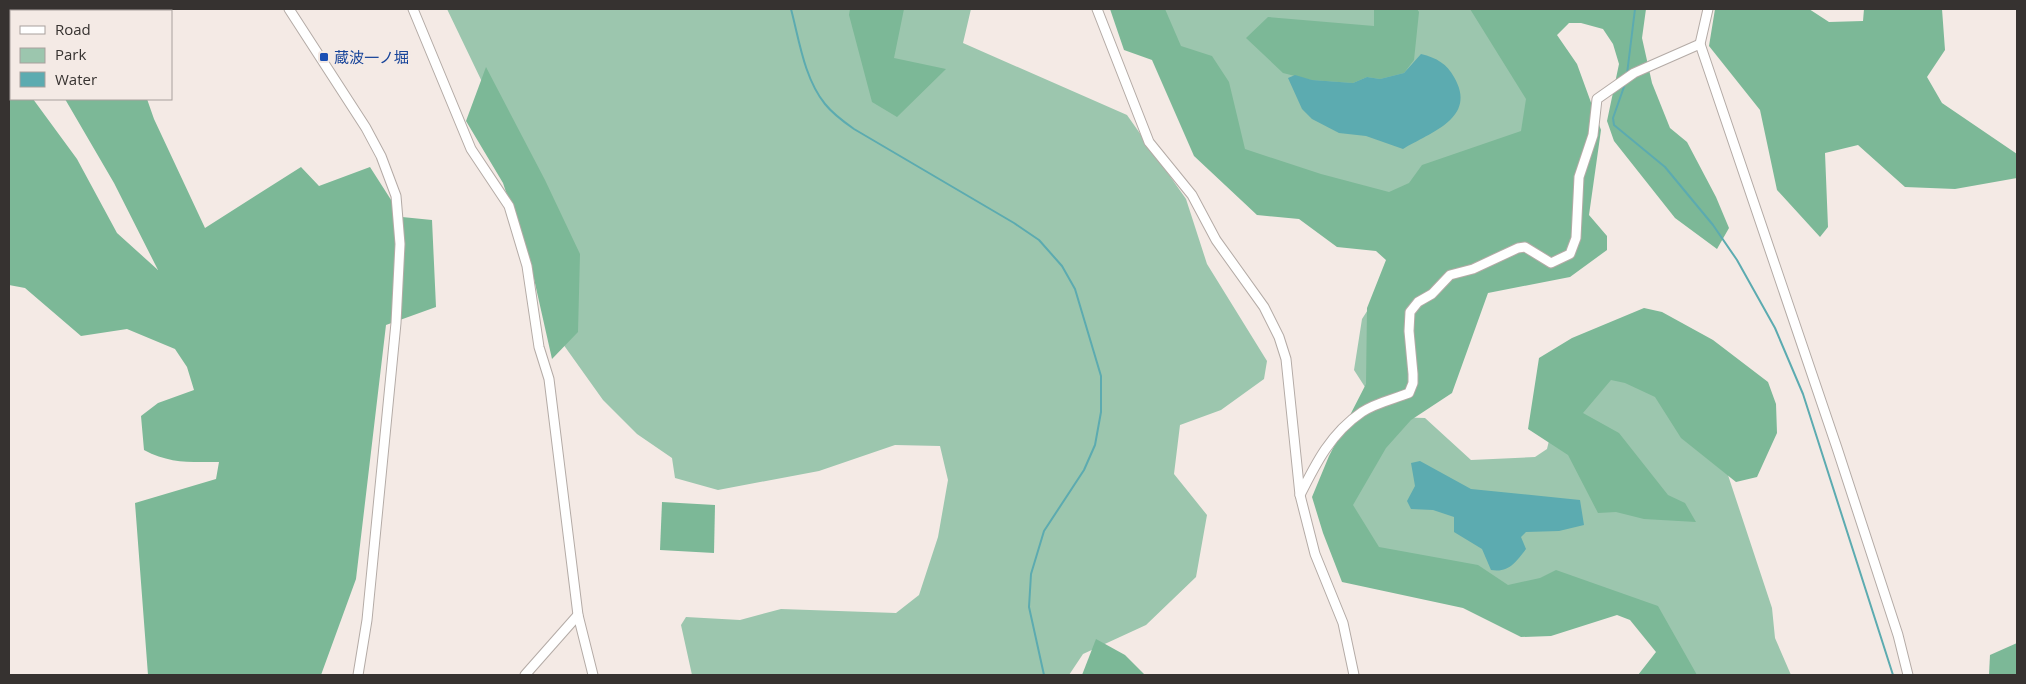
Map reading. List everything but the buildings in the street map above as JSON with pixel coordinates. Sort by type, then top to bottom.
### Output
[{"type":"street","points":[[290,9],[366,128],[381,156],[396,196],[400,244],[396,324],[367,620],[358,675]]},
{"type":"street","points":[[413,9],[471,150],[509,206],[527,266],[540,347],[549,379],[578,615],[593,675]]},
{"type":"street","points":[[1097,9],[1149,142],[1192,195],[1216,240],[1264,307],[1279,337],[1286,359],[1300,495],[1315,554],[1343,623],[1354,675]]},
{"type":"street","points":[[1708,9],[1700,44],[1840,457],[1898,635],[1908,675]]},
{"type":"street","points":[[1300,495],[1327,444],[1349,423],[1363,411],[1409,393],[1413,383],[1409,331],[1410,312],[1418,302],[1432,294],[1450,275],[1473,268],[1518,248],[1525,247],[1551,263],[1570,254],[1574,248],[1578,227],[1579,177],[1593,135],[1596,99],[1634,73],[1700,44]]},
{"type":"street","points":[[525,675],[578,615]]},
{"type":"green space","points":[[14,9],[133,9],[132,10]]},
{"type":"green space","points":[[447,9],[971,9],[963,43],[1127,115],[1186,199],[1207,264],[1267,361],[1264,379],[1221,410],[1180,425],[1174,474],[1207,515],[1196,577],[1146,625],[1083,654],[1069,675],[692,675],[681,625],[686,617],[740,620],[781,609],[896,613],[919,595],[938,537],[948,480],[940,446],[895,445],[819,471],[718,490],[675,478],[672,458],[637,434],[603,400],[563,344],[497,113]]},
{"type":"green space","points":[[850,9],[904,9],[894,58],[946,69],[897,117],[872,102],[849,15]]},
{"type":"green space","points":[[1110,9],[1165,9],[1181,46],[1212,56],[1229,82],[1245,149],[1321,174],[1389,192],[1409,183],[1422,165],[1521,131],[1526,99],[1470,9],[1646,9],[1642,38],[1652,83],[1670,128],[1687,142],[1716,197],[1729,228],[1717,249],[1675,218],[1614,141],[1607,121],[1619,64],[1613,44],[1603,29],[1581,23],[1569,23],[1557,35],[1577,64],[1601,130],[1589,215],[1607,236],[1607,250],[1570,277],[1488,293],[1452,393],[1411,420],[1386,448],[1353,505],[1379,547],[1478,565],[1508,585],[1540,578],[1556,570],[1658,606],[1697,675],[1638,675],[1656,652],[1630,620],[1617,615],[1551,636],[1521,637],[1463,608],[1342,582],[1323,533],[1312,497],[1329,456],[1366,384],[1367,308],[1386,260],[1376,251],[1337,247],[1299,219],[1257,215],[1194,156],[1152,60],[1124,50]]},
{"type":"green space","points":[[1140,9],[1518,9],[1530,89],[1518,242],[1374,401],[1354,370],[1362,319],[1391,274],[1385,248],[1246,196]]},
{"type":"green space","points":[[1374,9],[1417,9],[1419,12],[1414,60],[1404,73],[1380,79],[1367,77],[1353,83],[1311,80],[1283,73],[1246,38],[1268,17],[1374,26]]},
{"type":"green space","points":[[1715,9],[1809,9],[1829,22],[1863,21],[1864,9],[1942,9],[1945,50],[1927,77],[1942,103],[2017,154],[2017,178],[1955,189],[1905,187],[1858,145],[1825,153],[1828,227],[1820,237],[1777,190],[1760,110],[1709,46]]},
{"type":"green space","points":[[9,65],[10,100],[34,100],[77,159],[117,233],[158,270],[114,183],[66,100],[147,100],[154,119],[205,228],[301,167],[319,186],[370,167],[402,217],[432,220],[436,307],[386,325],[356,579],[321,675],[148,675],[135,503],[216,479],[219,462],[172,460],[144,450],[141,416],[158,403],[194,390],[187,367],[175,349],[127,329],[81,336],[25,288],[9,285]]},
{"type":"green space","points":[[486,67],[545,180],[580,254],[578,332],[552,359],[532,270],[503,183],[466,121]]},
{"type":"green space","points":[[1644,308],[1662,312],[1713,340],[1768,382],[1776,404],[1777,433],[1757,477],[1736,482],[1681,438],[1655,397],[1625,383],[1611,380],[1583,413],[1619,433],[1668,495],[1685,503],[1696,522],[1644,519],[1616,512],[1598,513],[1568,455],[1528,429],[1539,358],[1572,338]]},
{"type":"green space","points":[[1608,378],[1625,378],[1658,396],[1726,469],[1772,608],[1775,638],[1791,675],[1676,675],[1645,616],[1532,596],[1361,552],[1335,510],[1391,417],[1425,418],[1471,460],[1535,457],[1547,449],[1554,420]]},
{"type":"green space","points":[[662,502],[715,505],[714,553],[660,550]]},
{"type":"green space","points":[[1096,639],[1125,655],[1145,675],[1082,675]]},
{"type":"green space","points":[[2017,643],[2017,675],[1989,675],[1990,655]]},
{"type":"water","points":[[1421,54],[1432,57],[1448,68],[1460,91],[1460,103],[1456,113],[1448,122],[1438,130],[1403,149],[1366,136],[1339,133],[1312,119],[1302,109],[1288,78],[1295,75],[1312,80],[1353,83],[1367,77],[1380,79],[1404,73]]},
{"type":"water","points":[[1420,461],[1471,489],[1580,500],[1584,525],[1559,531],[1526,532],[1521,537],[1526,549],[1515,562],[1503,570],[1491,570],[1482,549],[1454,532],[1454,517],[1433,510],[1411,509],[1407,501],[1415,486],[1411,463]]},
{"type":"waterway","points":[[791,9],[807,70],[818,94],[832,111],[854,129],[1014,223],[1039,240],[1062,266],[1075,289],[1101,376],[1101,412],[1095,445],[1084,470],[1044,531],[1031,574],[1029,607],[1044,675]]},
{"type":"waterway","points":[[1627,74],[1635,9]]},
{"type":"waterway","points":[[1625,84],[1613,118],[1614,125],[1665,167],[1713,225],[1737,260],[1775,328],[1803,394],[1893,675]]},
{"type":"place","name":"蔵波一ノ堀","points":[[324,57]]}]
